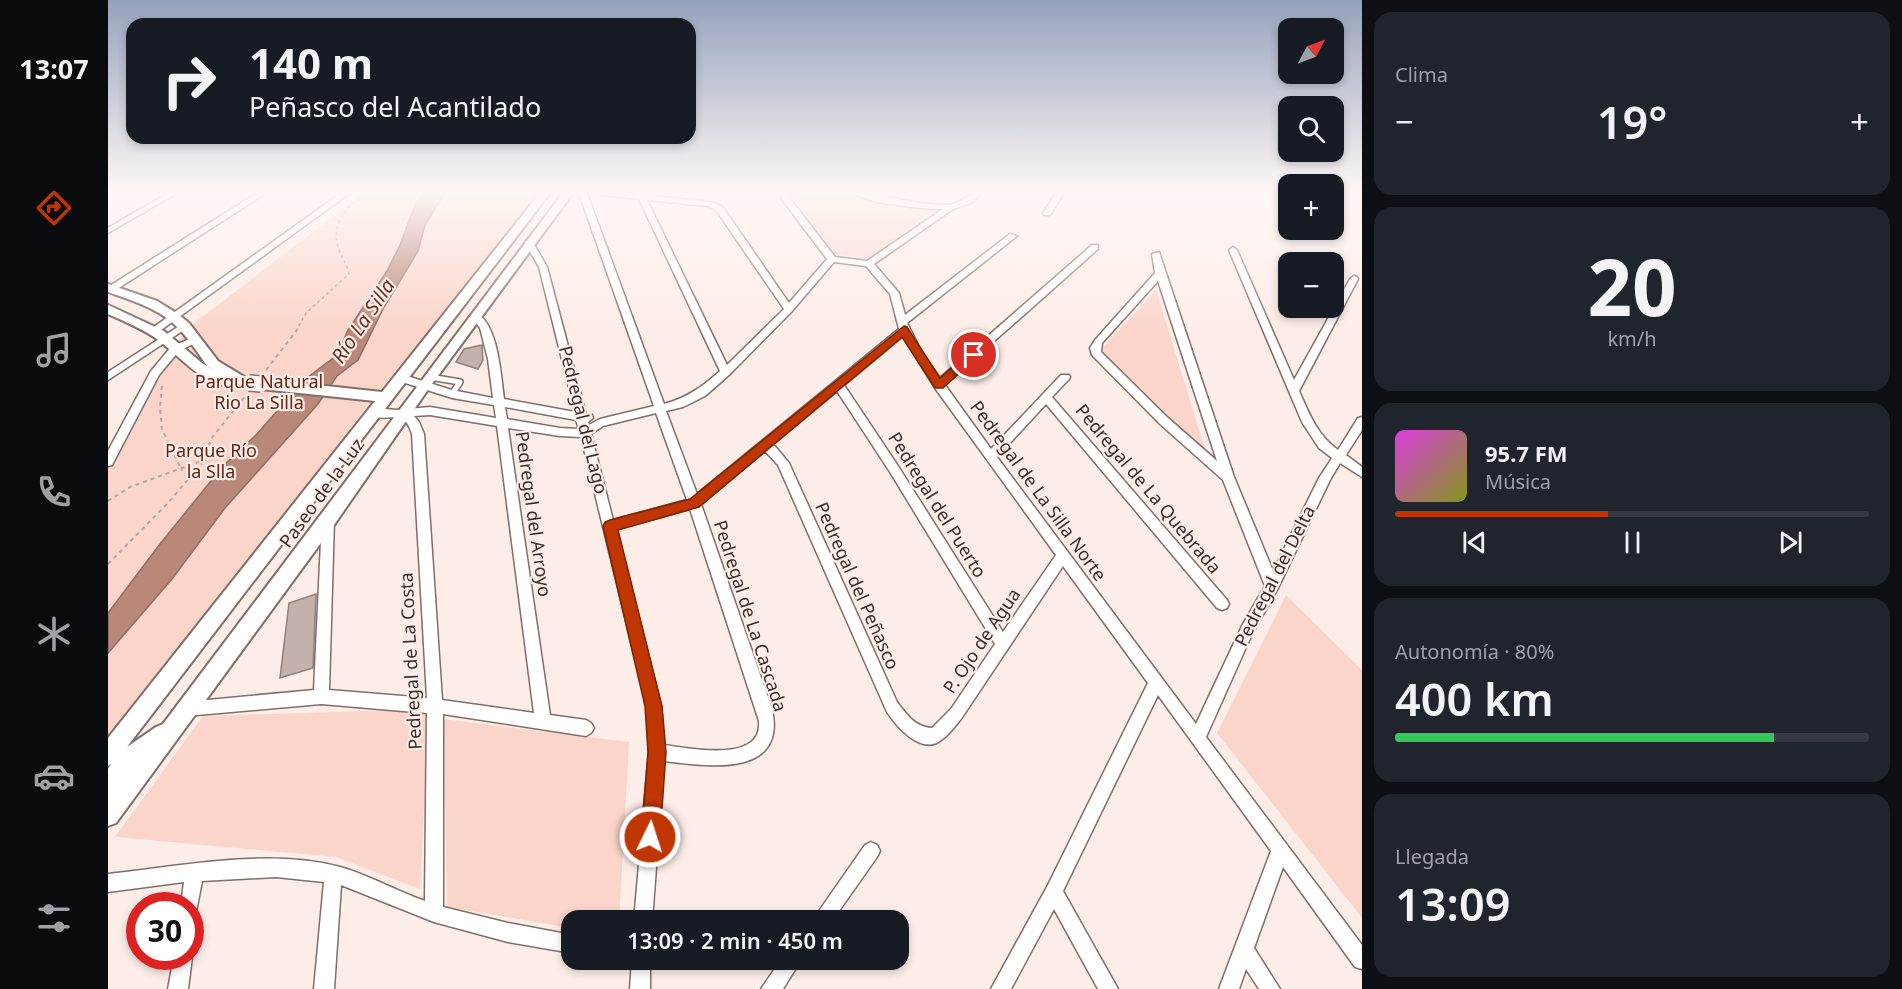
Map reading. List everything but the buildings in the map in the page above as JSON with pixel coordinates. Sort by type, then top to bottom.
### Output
[{"type":"street","points":[[110,288],[188,239]]},
{"type":"street","points":[[154,331],[282,239]]},
{"type":"street","name":"Paseo de la Luz","points":[[108,755],[378,402],[400,378],[509,239]]},
{"type":"street","name":"Paseo de la Luz","points":[[108,815],[328,520],[532,239]]},
{"type":"street","name":"Pedregal de La Cascada","points":[[599,239],[694,503],[764,709],[768,727],[754,752],[738,758],[717,759],[657,752]]},
{"type":"street","points":[[662,239],[726,372]]},
{"type":"street","points":[[741,239],[789,309]]},
{"type":"street","points":[[818,239],[832,259],[869,264],[905,239]]},
{"type":"street","points":[[610,526],[694,503],[1009,239]]},
{"type":"street","name":"Pedregal del Lago","points":[[529,243],[543,267],[654,706],[657,752],[644,910]]},
{"type":"street","points":[[939,385],[1095,247]]},
{"type":"street","points":[[1233,250],[1314,434],[1338,456],[1362,473]]},
{"type":"street","points":[[1156,254],[1160,273],[1228,477],[1272,586]]},
{"type":"street","points":[[108,309],[154,331],[213,378],[378,402],[404,413],[430,411],[560,432],[585,432],[600,423],[679,404],[701,393],[726,372],[789,309],[832,259]]},
{"type":"street","name":"Pedregal de La Silla Norte","points":[[869,264],[894,293],[903,326],[939,385],[1362,960]]},
{"type":"street","points":[[1160,273],[1098,342],[1095,348],[1096,353],[1164,421],[1228,477]]},
{"type":"street","points":[[1293,390],[1354,279]]},
{"type":"street","points":[[110,288],[152,304],[173,317],[184,326],[213,364],[256,383]]},
{"type":"street","name":"Pedregal del Arroyo","points":[[476,316],[487,336],[499,403],[543,720]]},
{"type":"street","points":[[108,462],[171,345],[184,326]]},
{"type":"street","points":[[108,377],[171,345],[194,340]]},
{"type":"street","points":[[990,457],[1065,376]]},
{"type":"street","points":[[400,378],[427,381],[431,390],[582,416],[600,423]]},
{"type":"street","name":"Pedregal del Puerto","points":[[838,384],[1004,645]]},
{"type":"street","name":"Pedregal de La Quebrada","points":[[1046,397],[1222,604]]},
{"type":"street","name":"Pedregal de La Costa","points":[[404,413],[414,422],[418,434],[435,706],[434,913]]},
{"type":"street","name":"Pedregal del Delta","points":[[1198,737],[1247,630],[1338,456],[1360,426]]},
{"type":"street","name":"Pedregal del Peñasco","points":[[765,443],[783,463],[892,707],[911,730],[924,736]]},
{"type":"street","points":[[321,697],[328,520]]},
{"type":"street","name":"P. Ojo de Agua","points":[[924,736],[935,736],[945,728],[1004,645],[1063,555]]},
{"type":"street","points":[[1001,989],[1054,891],[1157,681]]},
{"type":"street","points":[[186,709],[321,697],[435,706],[586,728]]},
{"type":"street","points":[[108,787],[128,760],[172,729]]},
{"type":"street","points":[[829,910],[872,851]]},
{"type":"street","points":[[1229,989],[1280,851]]},
{"type":"street","points":[[108,883],[262,867],[333,874],[434,913],[507,932],[561,942]]},
{"type":"street","points":[[192,892],[195,874]]},
{"type":"street","points":[[324,989],[333,874]]},
{"type":"street","points":[[1054,891],[1108,989]]},
{"type":"street","points":[[1243,948],[1270,989]]},
{"type":"street","points":[[178,989],[181,970]]},
{"type":"street","points":[[640,989],[641,970]]},
{"type":"street","points":[[771,989],[785,970]]},
{"type":"path","points":[[108,564],[168,503],[204,460],[212,439],[293,336],[306,313],[349,274],[347,262],[340,254],[337,239]]},
{"type":"path","points":[[165,379],[159,404],[160,418],[166,441],[182,462],[182,471]]},
{"type":"path","points":[[108,501],[118,493],[148,480],[182,471],[204,460]]},
{"type":"green space","name":"Parque Natural Rio La Silla","points":[[304,239],[505,239],[372,400],[108,742],[108,462],[155,373],[189,327]]},
{"type":"green space","points":[[823,239],[896,239],[871,259],[835,254]]},
{"type":"green space","points":[[1156,290],[1207,456],[1100,350]]},
{"type":"green space","points":[[1286,595],[1362,670],[1362,918],[1217,733]]},
{"type":"green space","points":[[429,709],[420,889],[336,857],[115,837],[203,716]]},
{"type":"green space","points":[[444,719],[629,742],[620,910],[561,910],[561,926],[447,907]]},
{"type":"water","name":"Río La Silla","points":[[402,239],[421,239],[418,251],[383,309],[358,360],[337,376],[318,404],[225,508],[172,579],[108,653],[108,613],[223,466],[257,434],[303,381],[337,355],[348,330],[387,271]]},
{"type":"route","points":[[650,837],[657,752],[654,706],[610,526],[694,503],[904,330],[939,385],[974,355]]},
{"type":"park label","name":"Parque Río la Slla","points":[[211,461]]}]
